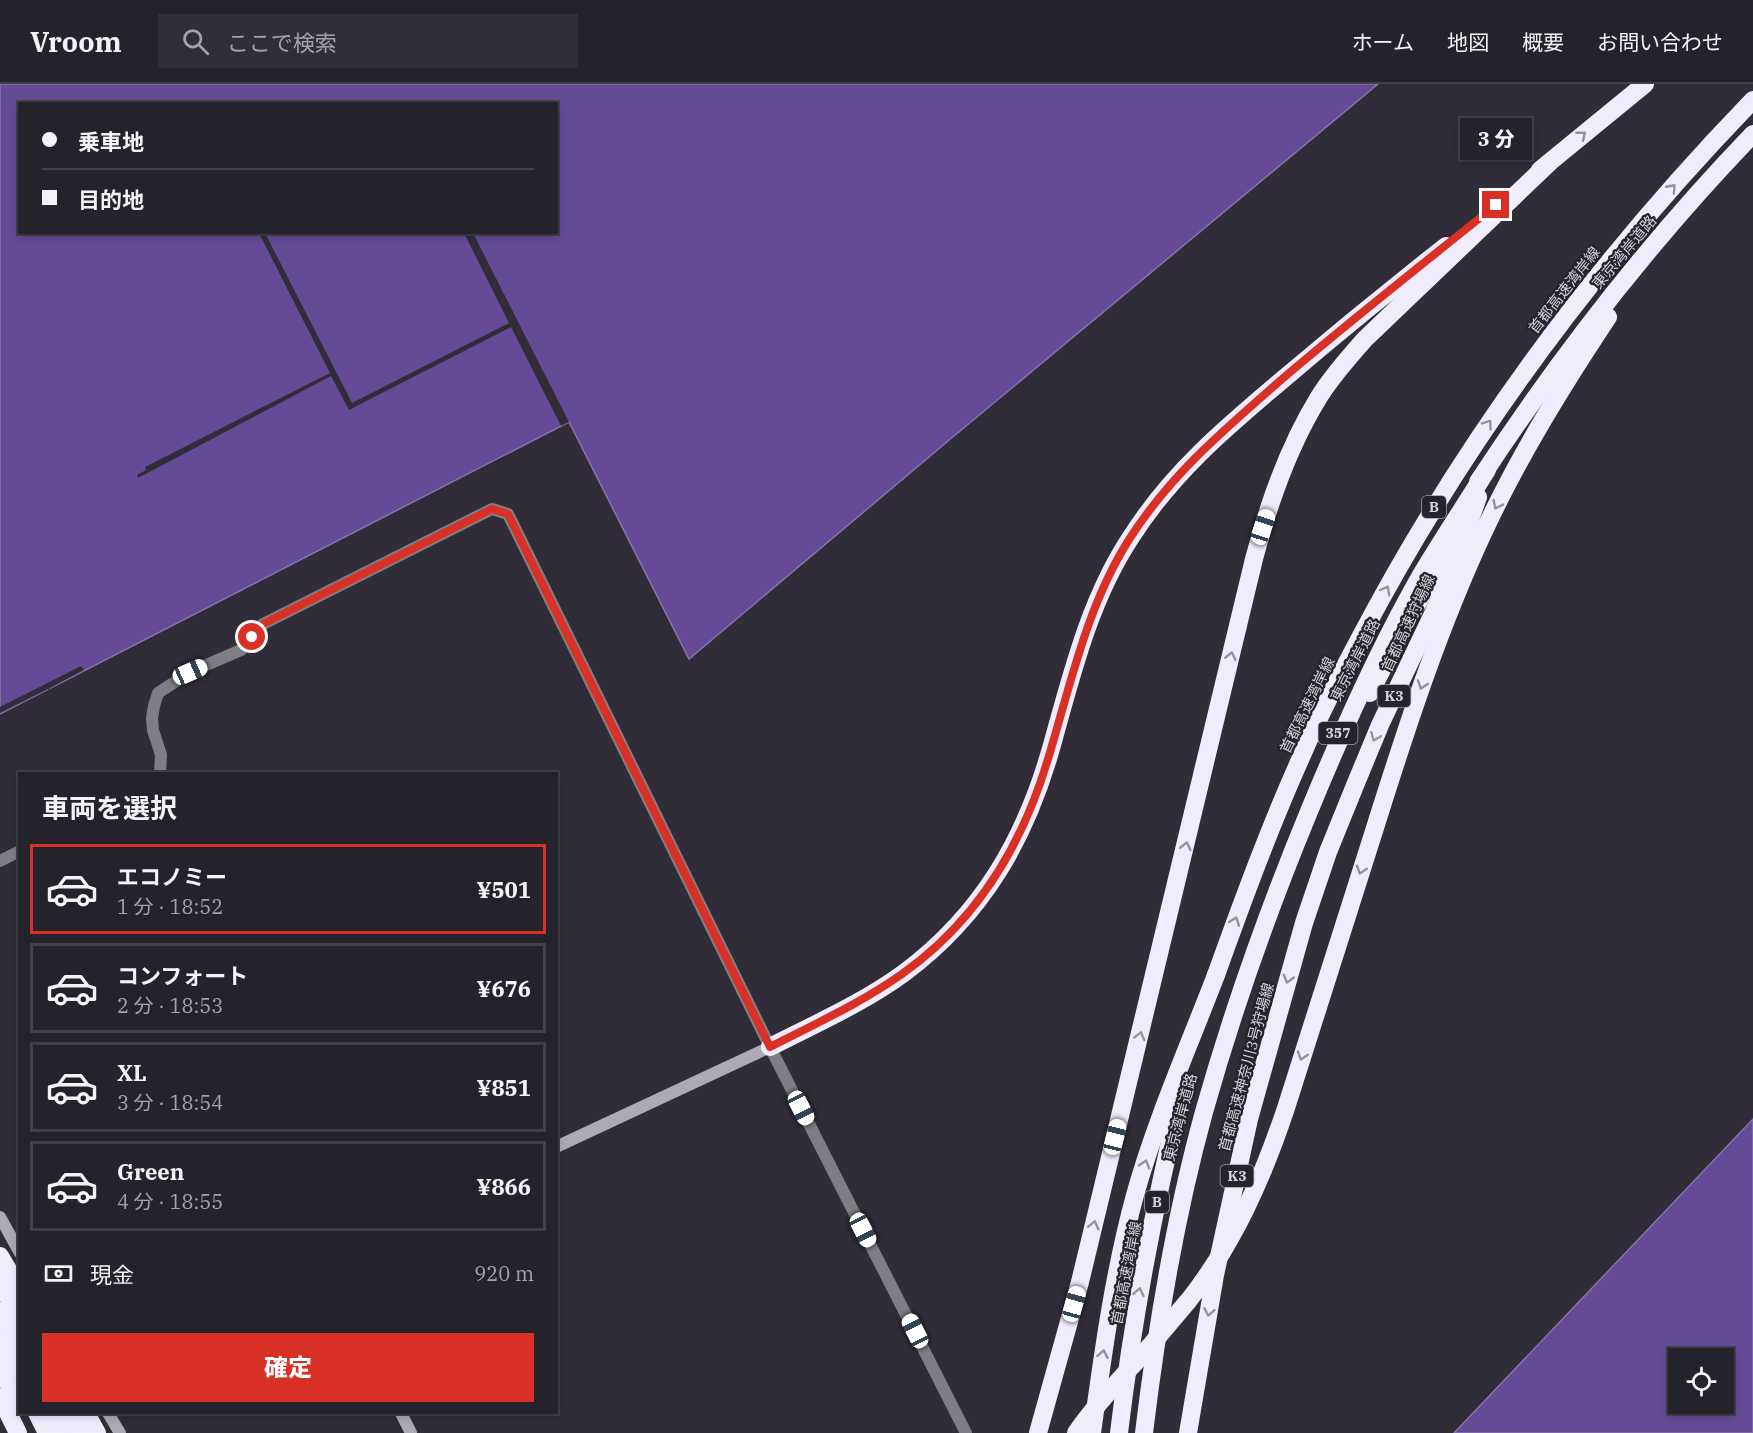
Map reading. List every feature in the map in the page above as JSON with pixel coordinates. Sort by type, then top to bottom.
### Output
[{"type":"highway","points":[[770,1047],[843,1010],[903,973],[955,928],[997,876],[1013,847],[1037,792],[1097,600],[1130,538],[1164,491],[1196,456],[1286,376],[1645,84]]},
{"type":"highway","name":"首都高速湾岸線","points":[[1119,1433],[1137,1301],[1191,1055],[1215,975],[1274,820],[1304,751],[1374,612],[1429,516],[1477,439],[1587,289],[1673,186],[1753,100]]},
{"type":"highway","name":"東京湾岸道路","points":[[1139,1433],[1164,1262],[1183,1173],[1224,1023],[1265,904],[1343,723],[1396,618],[1426,566],[1478,482],[1538,393],[1634,268],[1753,134]]},
{"type":"highway","name":"B","points":[[1144,1433],[1162,1307],[1206,1104],[1253,954],[1283,874],[1358,698],[1421,576],[1487,470],[1536,404],[1642,271],[1696,205],[1753,142]]},
{"type":"highway","name":"東京湾岸道路","points":[[1150,1433],[1162,1339],[1175,1265],[1214,1096],[1256,962],[1302,839],[1354,724],[1434,572],[1514,446],[1613,311],[1671,241],[1753,149]]},
{"type":"highway","points":[[1038,1433],[1080,1282],[1254,559],[1286,459],[1319,396],[1365,339],[1549,163]]},
{"type":"highway","points":[[1076,1433],[1089,1414],[1191,1297],[1231,1238],[1250,1202],[1279,1129],[1432,653],[1485,529],[1511,476],[1539,424],[1613,311]]},
{"type":"highway","name":"首都高速狩場線","points":[[1304,923],[1328,852],[1380,725],[1449,580],[1487,470]]},
{"type":"highway","name":"首都高速神奈川3号狩場線","points":[[1188,1433],[1215,1275],[1249,1119],[1304,923]]},
{"type":"highway","points":[[1092,1433],[1106,1337],[1135,1195],[1154,1137],[1215,975]]},
{"type":"highway","points":[[0,1256],[18,1287]]},
{"type":"highway","points":[[0,1282],[18,1314]]},
{"type":"highway","points":[[0,1311],[18,1347]]},
{"type":"highway","points":[[0,1340],[18,1375]]},
{"type":"highway","points":[[0,1367],[18,1409]]},
{"type":"highway","points":[[0,1397],[18,1433]]},
{"type":"highway","points":[[21,1414],[33,1433]]},
{"type":"highway","points":[[38,1414],[47,1433]]},
{"type":"highway","points":[[52,1414],[61,1433]]},
{"type":"highway","points":[[70,1414],[80,1433]]},
{"type":"highway","points":[[87,1414],[97,1433]]},
{"type":"street","points":[[160,772],[161,755],[153,730],[152,718],[158,693],[190,672],[240,650],[263,624],[492,509],[508,514],[770,1047],[966,1433]]},
{"type":"street","points":[[0,861],[18,852]]},
{"type":"street","points":[[558,1146],[770,1047]]},
{"type":"street","points":[[0,1217],[18,1249]]},
{"type":"street","points":[[0,1386],[18,1410]]},
{"type":"street","points":[[0,1421],[18,1412]]},
{"type":"street","points":[[20,1414],[26,1433]]},
{"type":"street","points":[[109,1414],[120,1433]]},
{"type":"street","points":[[402,1414],[411,1433]]},
{"type":"shaded area","points":[[0,84],[1378,84],[689,659],[569,422],[0,714]]},
{"type":"shaded area","points":[[1753,1119],[1753,1433],[1454,1433]]},
{"type":"pier","points":[[260,234],[266,234],[352,403],[509,323],[464,234],[474,234],[569,422],[561,426],[511,327],[349,410],[331,376],[138,478],[137,475],[146,470],[145,467],[330,373]]},
{"type":"pier","points":[[81,666],[84,670],[49,690],[0,713],[0,707]]},
{"type":"route","points":[[252,637],[263,624],[492,509],[508,514],[770,1047],[843,1010],[903,973],[955,928],[997,876],[1026,821],[1037,792],[1097,600],[1130,538],[1171,482],[1196,456],[1286,376],[1496,205]]}]
